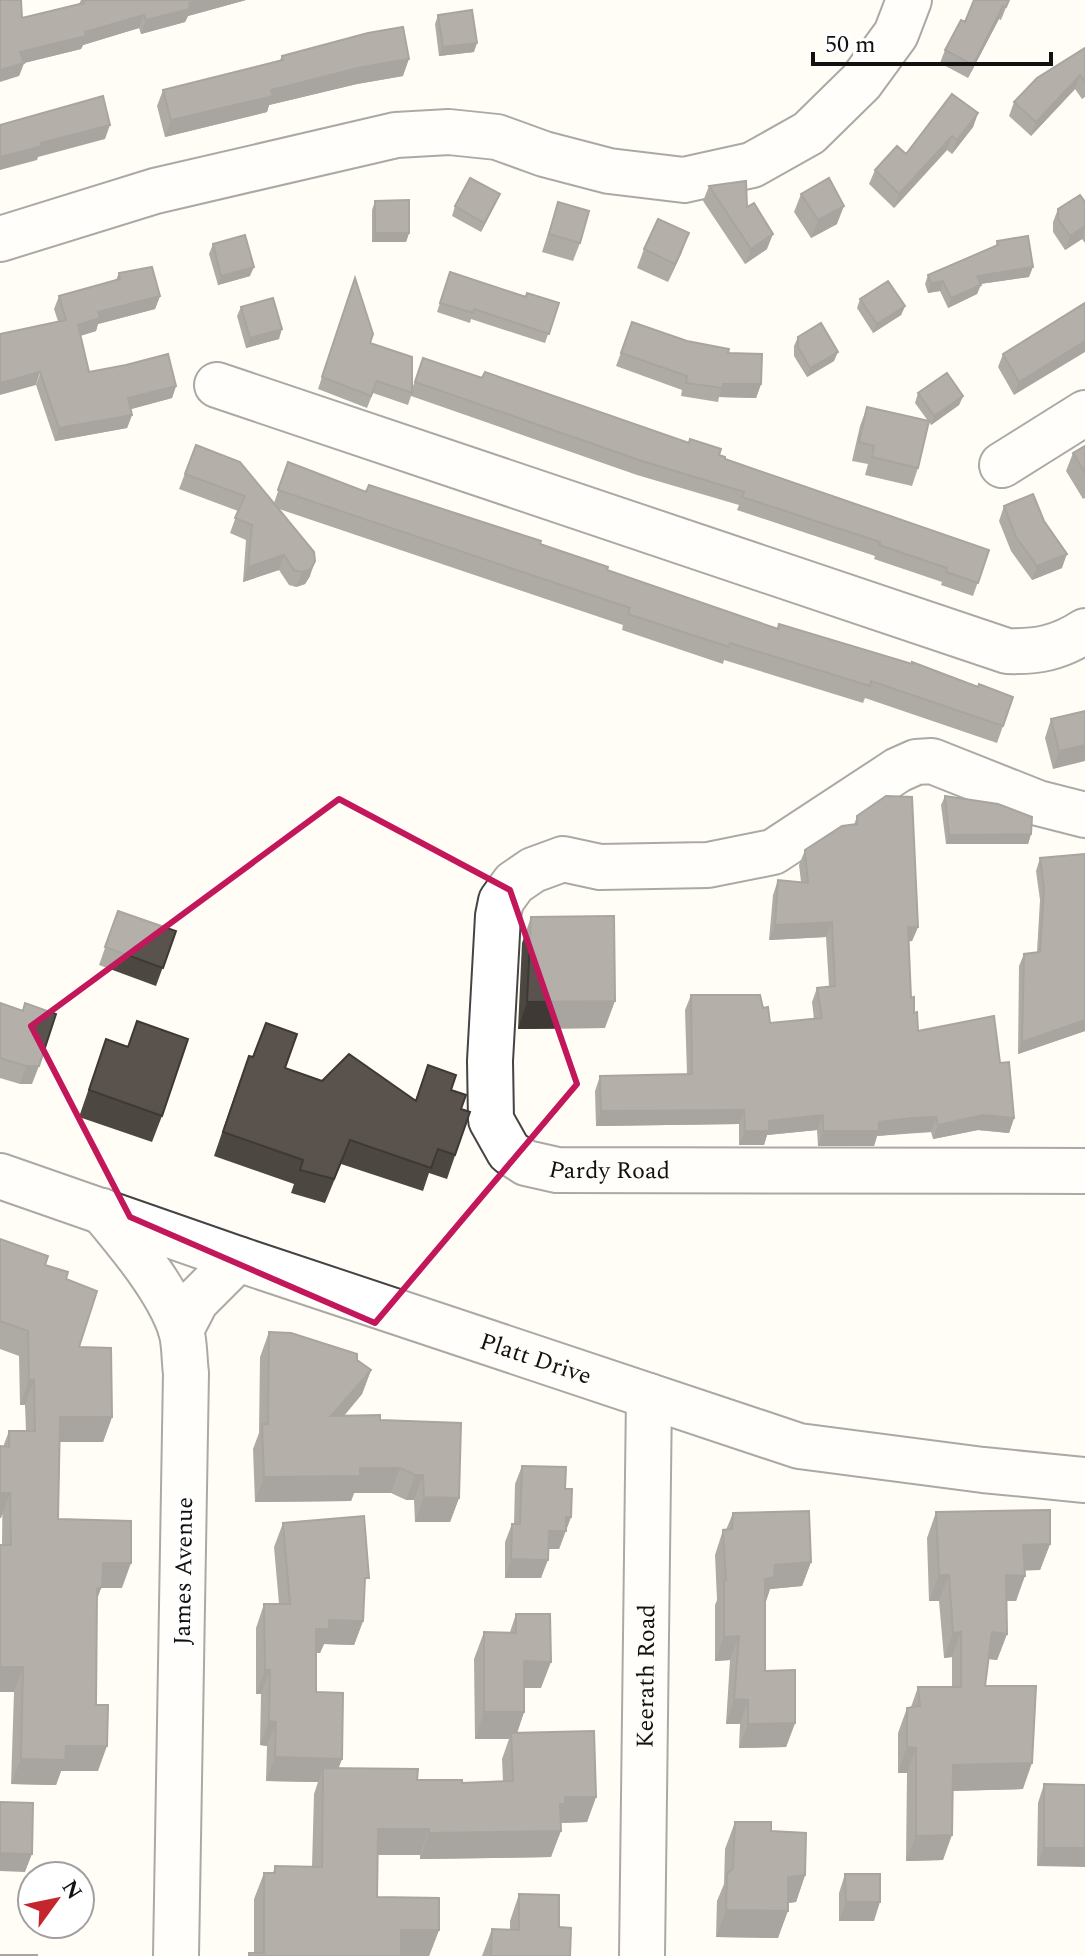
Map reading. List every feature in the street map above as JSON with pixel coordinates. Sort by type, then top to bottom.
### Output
[{"type":"street","points":[[0,239],[155,191],[396,135],[449,132],[497,137],[544,154],[609,171],[684,180],[752,165],[809,133],[861,82],[896,34],[909,0]]},
{"type":"street","points":[[217,385],[1007,651],[1036,652],[1060,645],[1085,631]]},
{"type":"street","points":[[1002,465],[1085,413]]},
{"type":"street","name":"Pardy Road","points":[[1085,815],[1038,803],[932,761],[916,762],[898,770],[773,852],[708,865],[600,867],[563,859],[533,870],[514,883],[501,901],[490,1061],[491,1120],[509,1152],[526,1163],[557,1170],[1085,1171]]},
{"type":"street","name":"Platt Drive","points":[[0,1176],[238,1259],[799,1446],[1085,1480]]},
{"type":"street","name":"James Avenue","points":[[102,1211],[135,1250],[169,1304],[181,1330],[186,1373],[176,1956]]},
{"type":"street","points":[[181,1330],[196,1301],[238,1259]]},
{"type":"street","name":"Keerath Road","points":[[642,1956],[649,1396]]},
{"type":"highlighted area","points":[[339,799],[510,890],[577,1084],[375,1323],[130,1217],[31,1026]]},
{"type":"building","points":[[0,0],[21,0],[22,18],[84,3],[83,0],[201,0],[189,3],[190,9],[146,20],[144,15],[85,32],[86,36],[20,52],[24,63],[0,70]]},
{"type":"building","points":[[974,0],[1009,0],[973,65],[945,50],[961,20],[965,22]]},
{"type":"building","points":[[472,10],[477,43],[443,47],[438,15]]},
{"type":"building","points":[[403,27],[409,59],[362,67],[271,90],[273,96],[171,120],[163,90],[283,60],[282,56],[368,33]]},
{"type":"building","points":[[1085,48],[1085,82],[1080,75],[1036,122],[1014,102],[1037,78]]},
{"type":"building","points":[[952,94],[978,113],[957,140],[952,136],[899,194],[875,170],[897,146],[906,154]]},
{"type":"building","points":[[103,96],[110,125],[0,157],[0,125]]},
{"type":"building","points":[[470,178],[500,194],[484,223],[455,206]]},
{"type":"building","points":[[829,178],[844,206],[818,220],[801,194]]},
{"type":"building","points":[[746,181],[747,207],[754,203],[773,234],[751,249],[709,186]]},
{"type":"building","points":[[1080,195],[1085,202],[1085,226],[1070,236],[1058,219],[1058,209]]},
{"type":"building","points":[[409,200],[409,233],[375,233],[375,201]]},
{"type":"building","points":[[558,202],[589,211],[580,243],[549,234]]},
{"type":"building","points":[[658,219],[689,233],[675,264],[644,249]]},
{"type":"building","points":[[245,235],[254,267],[221,276],[213,244]]},
{"type":"building","points":[[1028,236],[1033,267],[977,276],[981,285],[951,298],[943,281],[931,283],[928,275],[998,245],[997,241]]},
{"type":"building","points":[[152,267],[160,296],[98,312],[100,318],[78,325],[89,372],[168,354],[176,386],[128,398],[132,415],[59,428],[40,372],[0,383],[0,334],[66,320],[59,296],[120,279],[119,273]]},
{"type":"building","points":[[450,272],[526,297],[527,293],[559,303],[549,334],[474,309],[473,313],[440,303]]},
{"type":"building","points":[[355,278],[373,334],[370,343],[412,357],[412,393],[377,381],[371,396],[322,377]]},
{"type":"building","points":[[888,281],[905,306],[877,324],[860,299]]},
{"type":"building","points":[[273,298],[282,329],[250,338],[241,307]]},
{"type":"building","points":[[1085,303],[1085,341],[1019,382],[1003,354]]},
{"type":"building","points":[[632,322],[687,341],[729,349],[728,353],[762,354],[761,384],[723,384],[722,388],[686,383],[687,376],[621,353]]},
{"type":"building","points":[[821,323],[838,352],[810,368],[798,347],[798,337]]},
{"type":"building","points":[[423,358],[482,378],[485,372],[689,443],[690,439],[721,449],[719,455],[725,459],[989,550],[978,583],[946,572],[947,568],[879,545],[880,542],[742,497],[744,492],[642,461],[415,382]]},
{"type":"building","points":[[947,373],[963,396],[934,416],[918,393]]},
{"type":"building","points":[[867,407],[929,421],[918,468],[872,457],[874,446],[859,442]]},
{"type":"building","points":[[196,445],[240,462],[314,552],[315,561],[311,569],[302,572],[294,570],[284,555],[248,567],[252,525],[235,518],[245,496],[185,474]]},
{"type":"building","points":[[1085,446],[1085,473],[1073,453]]},
{"type":"building","points":[[288,462],[366,492],[369,485],[541,541],[540,544],[608,567],[607,570],[778,629],[779,624],[912,662],[978,687],[979,684],[1013,697],[1003,726],[871,681],[870,686],[730,643],[729,647],[628,614],[630,608],[278,490]]},
{"type":"building","points":[[1033,494],[1044,521],[1067,554],[1037,566],[1016,537],[1004,506]]},
{"type":"building","points":[[1085,711],[1085,745],[1059,751],[1051,719]]},
{"type":"building","points":[[886,796],[912,797],[918,927],[908,927],[911,998],[914,997],[918,1031],[994,1016],[1000,1063],[1009,1062],[1014,1118],[983,1115],[938,1125],[936,1117],[913,1118],[879,1122],[879,1131],[823,1131],[823,1115],[769,1121],[769,1131],[745,1131],[744,1110],[601,1111],[600,1076],[692,1074],[691,995],[760,995],[763,1008],[768,1007],[770,1023],[822,1018],[817,988],[835,986],[832,922],[775,925],[778,880],[808,883],[805,850],[842,826],[857,824],[857,816]]},
{"type":"building","points":[[945,796],[998,804],[1032,817],[1031,834],[949,835]]},
{"type":"building","points":[[1085,854],[1085,1020],[1022,1042],[1024,954],[1040,952],[1044,888],[1040,858]]},
{"type":"building","points":[[118,911],[176,931],[163,968],[105,947]]},
{"type":"building","points":[[614,916],[615,1001],[527,1002],[531,917]]},
{"type":"building","points":[[0,1003],[23,1011],[25,1003],[56,1014],[39,1066],[26,1066],[0,1058]]},
{"type":"building","points":[[137,1021],[188,1039],[162,1116],[89,1090],[106,1039],[128,1047]]},
{"type":"building","points":[[266,1023],[297,1034],[285,1068],[322,1081],[349,1054],[416,1101],[428,1065],[456,1075],[451,1090],[466,1095],[461,1109],[470,1112],[455,1155],[438,1149],[431,1168],[350,1140],[334,1179],[300,1170],[303,1160],[223,1132],[249,1056],[253,1057]]},
{"type":"building","points":[[0,1239],[48,1256],[45,1265],[68,1272],[66,1279],[97,1291],[79,1347],[111,1348],[112,1417],[60,1417],[58,1519],[131,1521],[131,1563],[103,1563],[102,1587],[97,1589],[96,1705],[108,1705],[107,1746],[66,1746],[65,1760],[21,1759],[23,1667],[0,1667],[0,1545],[11,1545],[10,1493],[0,1493],[0,1446],[9,1447],[9,1431],[35,1431],[34,1380],[29,1380],[28,1331],[0,1321]]},
{"type":"building","points":[[269,1332],[291,1333],[357,1354],[357,1360],[371,1370],[331,1416],[380,1415],[380,1420],[461,1423],[459,1498],[424,1497],[423,1475],[400,1468],[360,1468],[360,1476],[264,1477],[262,1424],[268,1424]]},
{"type":"building","points":[[522,1466],[566,1467],[565,1489],[572,1489],[571,1517],[566,1517],[566,1531],[549,1531],[548,1560],[511,1559],[512,1524],[520,1524]]},
{"type":"building","points":[[1050,1510],[1050,1544],[1023,1545],[1025,1576],[1006,1575],[1007,1634],[992,1632],[985,1686],[1036,1686],[1032,1763],[953,1765],[952,1835],[916,1836],[916,1748],[907,1747],[907,1708],[920,1706],[918,1687],[961,1687],[961,1632],[953,1633],[949,1575],[939,1575],[936,1512]]},
{"type":"building","points":[[809,1511],[811,1562],[775,1565],[774,1577],[765,1579],[765,1671],[795,1670],[795,1723],[748,1724],[748,1700],[734,1699],[739,1636],[724,1637],[726,1580],[723,1530],[732,1529],[733,1513]]},
{"type":"building","points":[[364,1516],[369,1578],[365,1578],[363,1621],[329,1620],[329,1629],[316,1629],[316,1692],[343,1693],[342,1759],[275,1757],[276,1722],[269,1721],[270,1670],[265,1670],[264,1604],[290,1604],[283,1523]]},
{"type":"building","points":[[516,1614],[550,1614],[551,1662],[524,1661],[524,1712],[484,1712],[484,1632],[516,1633]]},
{"type":"building","points":[[594,1731],[596,1797],[565,1797],[565,1804],[560,1804],[561,1831],[429,1833],[429,1829],[378,1829],[377,1897],[439,1898],[439,1930],[401,1930],[401,1956],[249,1956],[249,1953],[264,1953],[264,1873],[275,1873],[275,1866],[322,1867],[323,1768],[418,1769],[417,1780],[462,1780],[462,1783],[513,1781],[511,1733]]},
{"type":"building","points":[[1044,1784],[1085,1785],[1085,1848],[1044,1848]]},
{"type":"building","points":[[0,1802],[33,1803],[32,1854],[0,1853]]},
{"type":"building","points":[[735,1822],[771,1822],[771,1831],[806,1833],[805,1875],[788,1877],[788,1911],[726,1910],[727,1874],[733,1868]]},
{"type":"building","points":[[845,1874],[880,1874],[880,1902],[846,1902]]},
{"type":"building","points":[[519,1894],[559,1895],[559,1927],[571,1928],[570,1956],[491,1956],[492,1929],[519,1930]]}]
